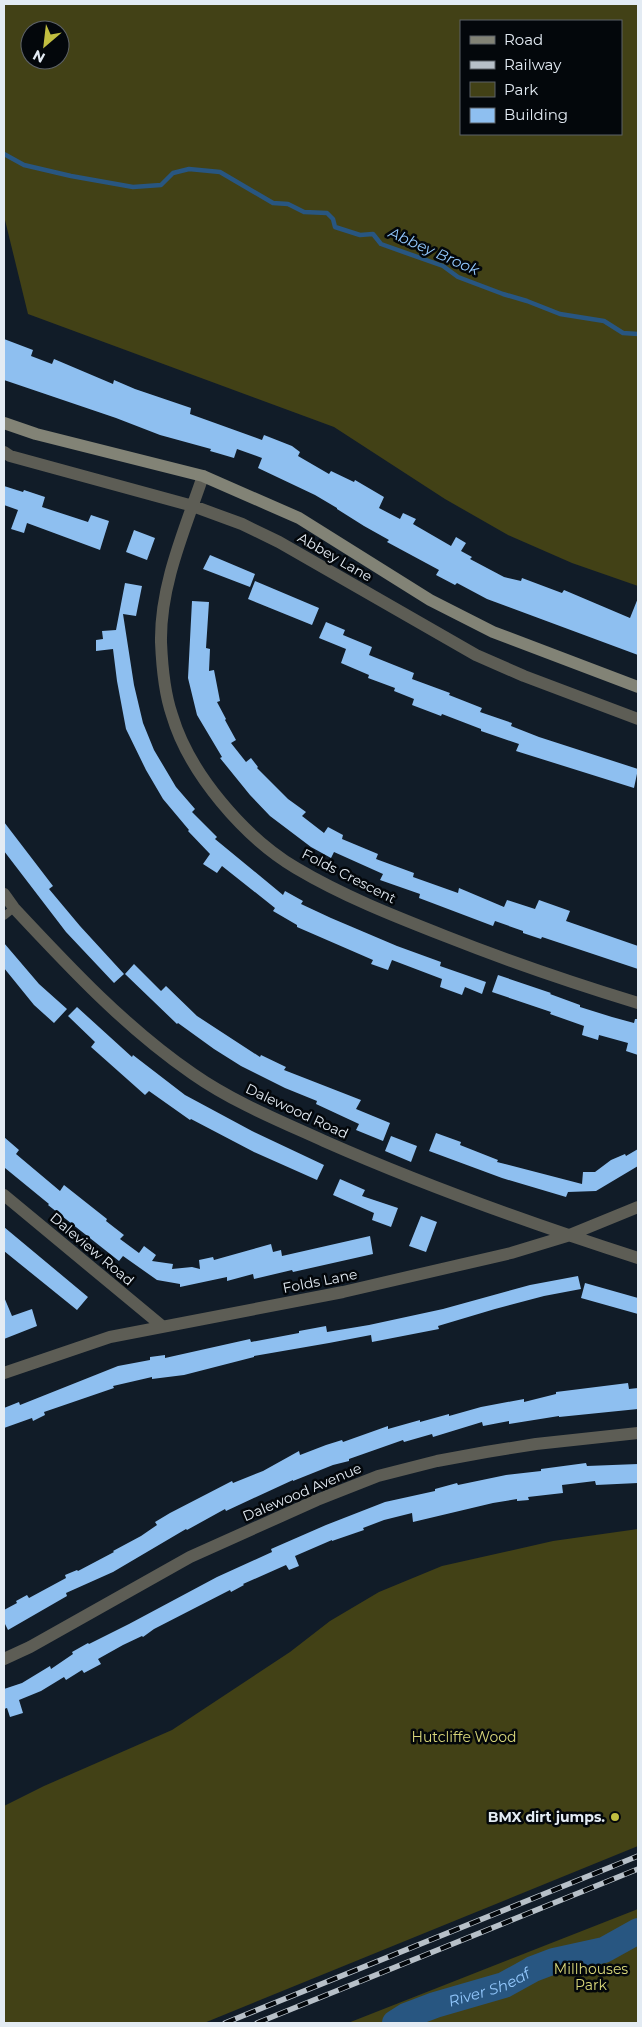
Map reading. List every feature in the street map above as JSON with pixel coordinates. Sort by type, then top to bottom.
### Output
[{"type":"main road","name":"Abbey Lane","points":[[4,423],[36,434],[203,476],[299,518],[430,600],[493,632],[638,687]]},
{"type":"street","name":"Abbey Lane","points":[[4,452],[10,456],[193,506],[242,524],[279,542],[476,655],[524,676],[638,719]]},
{"type":"street","name":"Folds Crescent","points":[[203,476],[164,602],[161,641],[164,680],[172,716],[186,748],[208,784],[231,814],[262,843],[294,866],[330,887],[479,949],[638,1003]]},
{"type":"street","name":"Dalewood Road","points":[[4,894],[9,912],[90,989],[159,1050],[194,1075],[233,1099],[365,1159],[567,1236],[638,1258]]},
{"type":"street","name":"Daleview Road","points":[[4,1195],[162,1326]]},
{"type":"street","name":"Folds Lane","points":[[4,1374],[110,1337],[343,1292],[511,1253],[567,1236],[638,1206]]},
{"type":"street","name":"Dalewood Avenue","points":[[4,1659],[30,1647],[190,1557],[317,1500],[378,1476],[436,1461],[486,1452],[536,1444],[638,1433]]},
{"type":"green space","points":[[4,4],[638,4],[638,586],[572,563],[508,535],[445,499],[334,427],[28,314],[4,216]]},
{"type":"green space","name":"Hutcliffe Wood","points":[[638,1529],[638,1846],[204,2023],[4,2023],[4,1806],[44,1786],[172,1730],[290,1652],[330,1621],[379,1592],[442,1566],[553,1541]]},
{"type":"green space","name":"Millhouses Park","points":[[638,1909],[638,2023],[348,2023]]},
{"type":"building","points":[[4,339],[33,350],[31,356],[52,364],[54,359],[113,384],[114,380],[191,408],[190,414],[262,440],[264,435],[292,446],[300,452],[298,456],[329,474],[331,471],[354,482],[355,480],[384,497],[379,508],[400,519],[403,513],[416,519],[413,524],[451,546],[456,537],[466,543],[461,551],[472,557],[470,559],[504,577],[521,581],[522,578],[562,593],[564,590],[630,618],[638,598],[638,655],[487,599],[457,583],[455,585],[436,575],[439,570],[387,542],[389,540],[337,508],[315,495],[258,468],[262,458],[237,449],[234,458],[210,451],[211,449],[160,435],[4,380]]},
{"type":"building","points":[[4,486],[45,497],[42,507],[88,522],[91,515],[109,521],[100,550],[27,523],[24,533],[11,529],[18,510],[4,505]]},
{"type":"building","points":[[134,530],[155,538],[147,560],[126,552]]},
{"type":"building","points":[[210,555],[255,574],[250,587],[203,569]]},
{"type":"building","points":[[255,581],[319,608],[312,625],[248,599]]},
{"type":"building","points":[[125,583],[142,586],[136,616],[123,614],[134,685],[143,723],[154,750],[176,787],[195,809],[192,812],[217,837],[215,839],[283,895],[285,891],[303,901],[301,904],[331,918],[441,962],[440,966],[486,982],[482,994],[465,987],[462,995],[440,987],[442,979],[392,960],[388,970],[371,964],[373,960],[297,927],[297,925],[273,911],[275,908],[222,866],[217,873],[203,864],[210,854],[188,831],[163,799],[126,729],[113,649],[96,651],[96,640],[103,639],[102,631],[116,630]]},
{"type":"building","points":[[192,601],[209,602],[206,648],[210,649],[209,671],[214,670],[220,701],[217,702],[236,740],[231,743],[246,762],[251,758],[257,768],[288,799],[306,812],[302,816],[324,833],[328,827],[343,835],[342,839],[378,854],[376,859],[414,873],[413,877],[458,893],[459,888],[504,907],[507,900],[535,909],[539,900],[570,911],[566,921],[638,946],[638,969],[542,937],[541,939],[523,933],[523,931],[495,921],[493,926],[419,898],[420,894],[380,880],[383,874],[334,852],[331,858],[311,847],[270,816],[220,758],[222,757],[197,715],[188,678]]},
{"type":"building","points":[[326,622],[345,630],[343,635],[372,647],[369,655],[414,673],[412,679],[450,693],[449,695],[482,708],[480,712],[512,723],[511,726],[539,737],[638,769],[634,788],[516,751],[519,744],[481,731],[481,729],[442,714],[441,716],[412,705],[414,699],[394,691],[395,688],[368,678],[369,675],[341,663],[346,649],[319,638]]},
{"type":"building","points":[[4,822],[53,886],[49,889],[124,974],[114,983],[66,932],[4,851]]},
{"type":"building","points":[[4,943],[39,984],[67,1009],[54,1023],[34,1005],[4,968]]},
{"type":"building","points":[[134,964],[161,991],[166,986],[197,1016],[260,1057],[261,1055],[286,1067],[284,1070],[361,1100],[356,1109],[390,1123],[383,1141],[356,1130],[359,1124],[316,1104],[317,1101],[285,1088],[241,1066],[177,1024],[125,974]]},
{"type":"building","points":[[498,975],[551,993],[580,1005],[580,1007],[634,1023],[635,1019],[638,1019],[638,1055],[626,1051],[628,1043],[599,1035],[598,1040],[582,1035],[584,1026],[550,1014],[551,1012],[492,992]]},
{"type":"building","points":[[77,1007],[132,1057],[133,1055],[185,1095],[252,1131],[324,1165],[317,1180],[254,1152],[190,1120],[149,1091],[145,1095],[91,1047],[95,1042],[68,1016]]},
{"type":"building","points":[[436,1133],[461,1142],[460,1145],[498,1160],[497,1162],[582,1184],[583,1172],[595,1172],[611,1160],[625,1154],[626,1156],[638,1149],[638,1166],[596,1191],[568,1192],[566,1197],[502,1178],[429,1151]]},
{"type":"building","points":[[391,1136],[417,1146],[411,1162],[385,1151]]},
{"type":"building","points":[[4,1137],[19,1150],[16,1154],[60,1191],[64,1185],[107,1219],[106,1221],[124,1235],[120,1239],[139,1253],[144,1246],[156,1255],[152,1261],[173,1264],[172,1269],[192,1267],[200,1269],[199,1260],[213,1257],[214,1260],[271,1244],[273,1252],[281,1250],[282,1256],[370,1236],[373,1254],[254,1279],[253,1274],[227,1281],[227,1277],[180,1287],[180,1284],[157,1280],[123,1256],[119,1261],[4,1169]]},
{"type":"building","points":[[340,1179],[365,1190],[362,1196],[398,1208],[391,1227],[372,1220],[374,1213],[333,1195]]},
{"type":"building","points":[[421,1216],[437,1222],[426,1252],[409,1246]]},
{"type":"building","points":[[4,1227],[88,1297],[77,1310],[4,1251]]},
{"type":"building","points":[[578,1276],[581,1289],[544,1296],[495,1309],[438,1326],[439,1329],[372,1342],[371,1335],[254,1356],[184,1375],[152,1379],[152,1377],[113,1386],[114,1388],[44,1412],[45,1415],[33,1421],[32,1418],[4,1428],[4,1408],[19,1402],[20,1405],[118,1366],[150,1360],[150,1357],[165,1355],[165,1358],[250,1339],[251,1342],[326,1326],[327,1332],[369,1325],[443,1309],[530,1285]]},
{"type":"building","points":[[585,1283],[638,1298],[638,1314],[581,1298]]},
{"type":"building","points":[[4,1297],[12,1316],[32,1309],[37,1326],[4,1339]]},
{"type":"building","points":[[628,1383],[629,1389],[638,1388],[638,1409],[559,1416],[509,1424],[509,1421],[483,1426],[482,1422],[433,1437],[432,1434],[404,1442],[403,1440],[293,1480],[226,1511],[225,1509],[186,1529],[113,1572],[66,1593],[67,1596],[8,1630],[4,1622],[4,1610],[17,1603],[16,1601],[27,1595],[29,1598],[66,1578],[65,1575],[78,1571],[114,1552],[157,1525],[155,1522],[170,1513],[232,1481],[233,1483],[263,1471],[299,1451],[300,1455],[388,1426],[388,1429],[420,1420],[420,1422],[449,1414],[449,1416],[481,1407],[524,1399],[524,1402],[556,1394],[556,1392]]},
{"type":"building","points":[[586,1463],[587,1466],[638,1464],[638,1483],[596,1485],[595,1481],[562,1485],[563,1493],[528,1497],[529,1500],[517,1501],[517,1499],[493,1503],[413,1522],[412,1513],[384,1520],[363,1528],[364,1530],[332,1540],[295,1556],[299,1566],[289,1570],[286,1565],[243,1584],[231,1592],[230,1590],[98,1659],[101,1664],[84,1673],[82,1670],[66,1680],[64,1677],[41,1691],[19,1700],[23,1713],[10,1717],[7,1708],[4,1709],[4,1689],[22,1683],[50,1666],[51,1669],[73,1654],[72,1652],[88,1643],[129,1624],[217,1577],[272,1552],[271,1549],[326,1525],[385,1502],[435,1491],[435,1489],[457,1483],[458,1485],[506,1475]]},
{"type":"waterway","name":"Abbey Brook","points":[[4,154],[24,165],[133,187],[161,185],[173,173],[189,169],[220,172],[273,203],[288,204],[304,212],[327,213],[333,219],[335,227],[360,235],[373,234],[381,244],[443,266],[458,277],[560,314],[604,321],[623,333],[638,334]]},
{"type":"waterway","name":"River Sheaf","points":[[395,2023],[406,2016],[435,2005],[504,1985],[533,1969],[554,1961],[604,1950],[638,1931]]},
{"type":"railway","points":[[225,2023],[638,1856]]},
{"type":"railway","points":[[257,2023],[638,1869]]},
{"type":"place","name":"BMX dirt jumps.","points":[[615,1817]]}]
